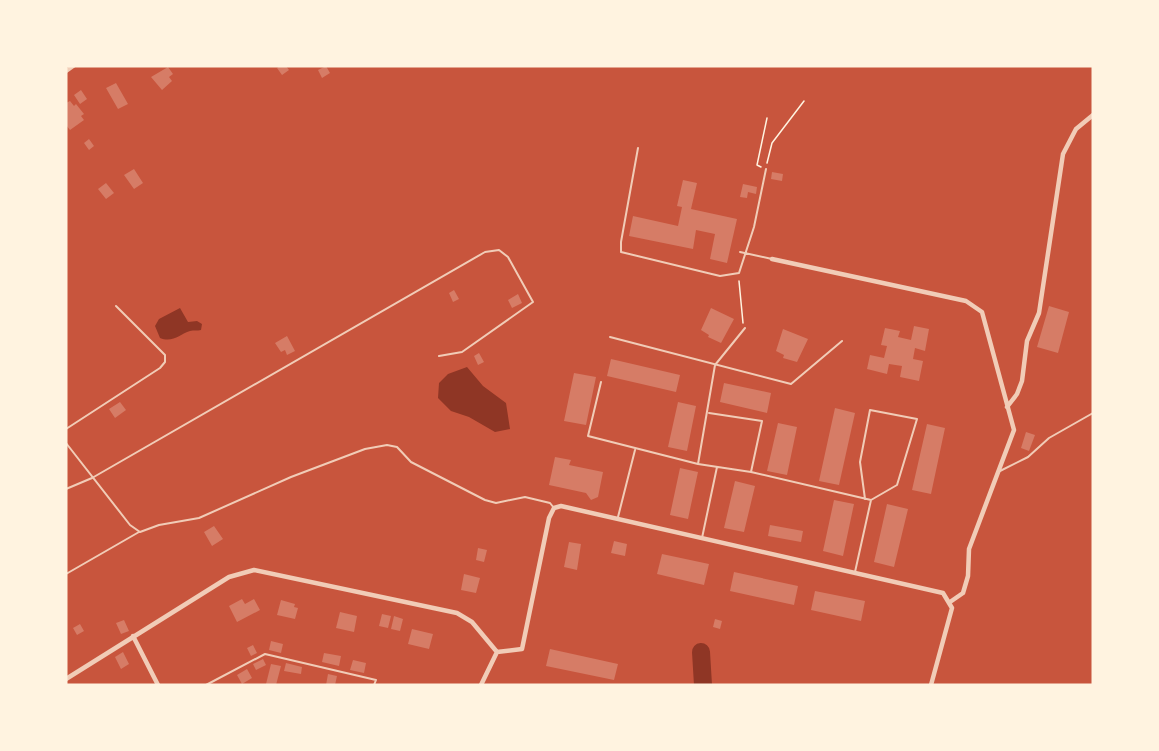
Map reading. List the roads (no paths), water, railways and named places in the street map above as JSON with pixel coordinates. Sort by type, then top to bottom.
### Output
[{"type":"street","points":[[66,71],[73,66]]},
{"type":"street","points":[[1007,407],[1017,394],[1022,381],[1027,341],[1039,313],[1063,154],[1076,129],[1093,115]]},
{"type":"street","points":[[772,260],[966,301],[981,312],[1014,430],[969,549],[968,576],[963,593],[949,600]]},
{"type":"street","points":[[497,652],[522,649],[554,508],[561,506],[702,540],[935,590],[949,600]]},
{"type":"street","points":[[66,679],[229,577],[254,570],[457,613],[472,622],[497,652]]},
{"type":"street","points":[[931,685],[949,624],[949,600]]},
{"type":"street","points":[[133,636],[158,685]]},
{"type":"street","points":[[481,685],[497,652]]},
{"type":"lane","points":[[638,148],[621,252],[720,276],[736,274],[746,254],[766,169]]},
{"type":"lane","points":[[66,489],[93,478],[475,258],[493,249],[499,250],[508,257],[533,302],[462,352],[439,356]]},
{"type":"lane","points":[[740,252],[772,260]]},
{"type":"lane","points":[[66,429],[160,368],[165,362],[165,355],[116,306]]},
{"type":"lane","points":[[698,464],[715,365],[745,328]]},
{"type":"lane","points":[[610,337],[791,384],[842,341]]},
{"type":"lane","points":[[601,382],[588,436],[698,464],[751,472],[865,499],[871,500],[897,485],[917,419],[870,410],[860,462],[865,499]]},
{"type":"lane","points":[[708,412],[762,421],[751,472]]},
{"type":"lane","points":[[1000,471],[1028,457],[1049,438],[1093,413]]},
{"type":"lane","points":[[66,443],[130,525],[140,532]]},
{"type":"lane","points":[[66,574],[140,532],[159,525],[199,518],[291,477],[365,449],[387,444],[397,447],[411,462],[485,500],[496,503],[525,497],[550,503],[554,508]]},
{"type":"lane","points":[[618,520],[636,448]]},
{"type":"lane","points":[[702,540],[717,467]]},
{"type":"lane","points":[[854,573],[871,500]]},
{"type":"lane","points":[[206,685],[265,654],[376,680],[374,685]]},
{"type":"waterway","points":[[701,652],[703,685]]}]
